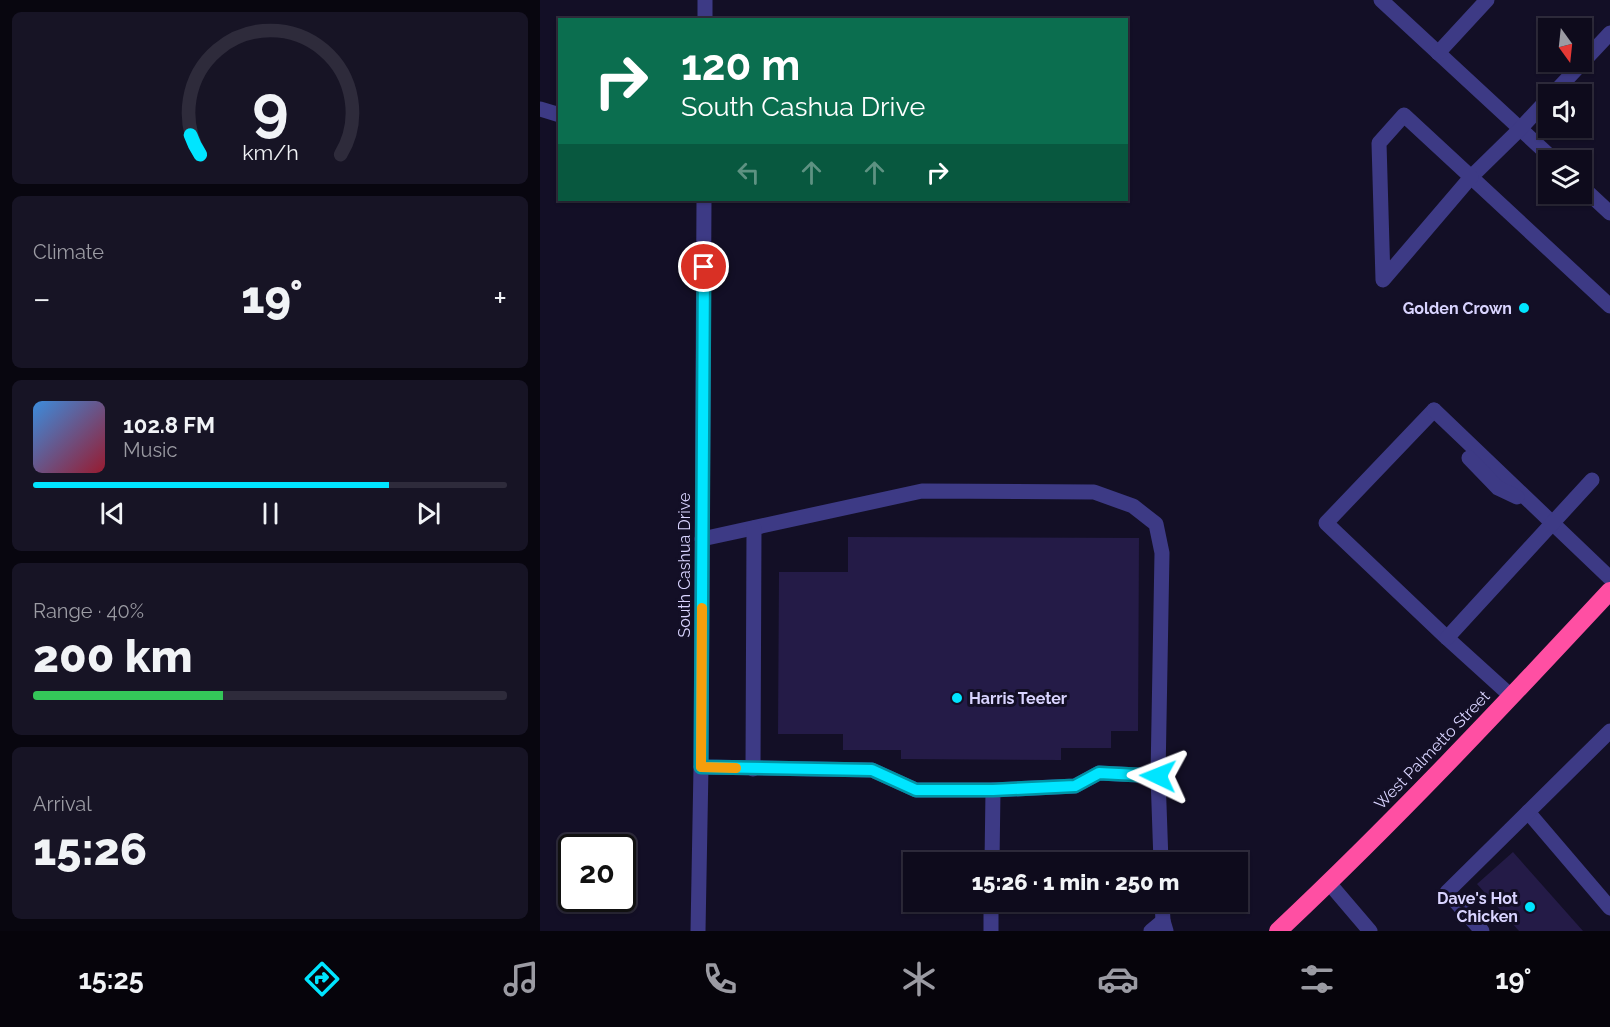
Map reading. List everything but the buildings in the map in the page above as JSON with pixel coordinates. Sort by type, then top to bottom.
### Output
[{"type":"highway","name":"West Palmetto Street","points":[[1278,931],[1329,883],[1610,591]]},
{"type":"street","points":[[705,0],[705,18]]},
{"type":"street","points":[[1381,0],[1543,150]]},
{"type":"street","points":[[1438,53],[1487,0]]},
{"type":"street","points":[[1562,84],[1610,33]]},
{"type":"street","points":[[540,109],[558,114]]},
{"type":"street","points":[[1538,110],[1471,177],[1383,280],[1379,143],[1404,115],[1471,177],[1610,306]]},
{"type":"street","points":[[1592,196],[1610,213]]},
{"type":"street","name":"South Cashua Drive","points":[[698,931],[704,201]]},
{"type":"street","points":[[1511,696],[1326,523],[1434,410],[1610,578]]},
{"type":"street","points":[[1447,638],[1592,480]]},
{"type":"street","points":[[702,538],[922,491],[1094,492],[1133,506],[1155,524],[1162,553],[1158,776],[1161,852]]},
{"type":"street","points":[[753,769],[754,528]]},
{"type":"street","points":[[1482,931],[1447,892],[1610,731]]},
{"type":"street","points":[[701,767],[872,770],[916,790],[993,790],[1075,786],[1099,773],[1158,776]]},
{"type":"street","points":[[992,852],[993,790]]},
{"type":"street","points":[[1528,812],[1610,908]]},
{"type":"street","points":[[1329,883],[1370,931]]},
{"type":"street","points":[[991,912],[991,931]]},
{"type":"street","points":[[1160,928],[1161,912]]},
{"type":"slow traffic","points":[[702,608],[701,767],[736,768]]},
{"type":"place","name":"Golden Crown","points":[[1524,308]]},
{"type":"place","name":"Harris Teeter","points":[[957,698]]},
{"type":"place","name":"Dave's Hot Chicken","points":[[1530,907]]},
{"type":"route","points":[[704,267],[701,767],[872,770],[916,790],[993,790],[1075,786],[1099,773],[1158,776]]}]
